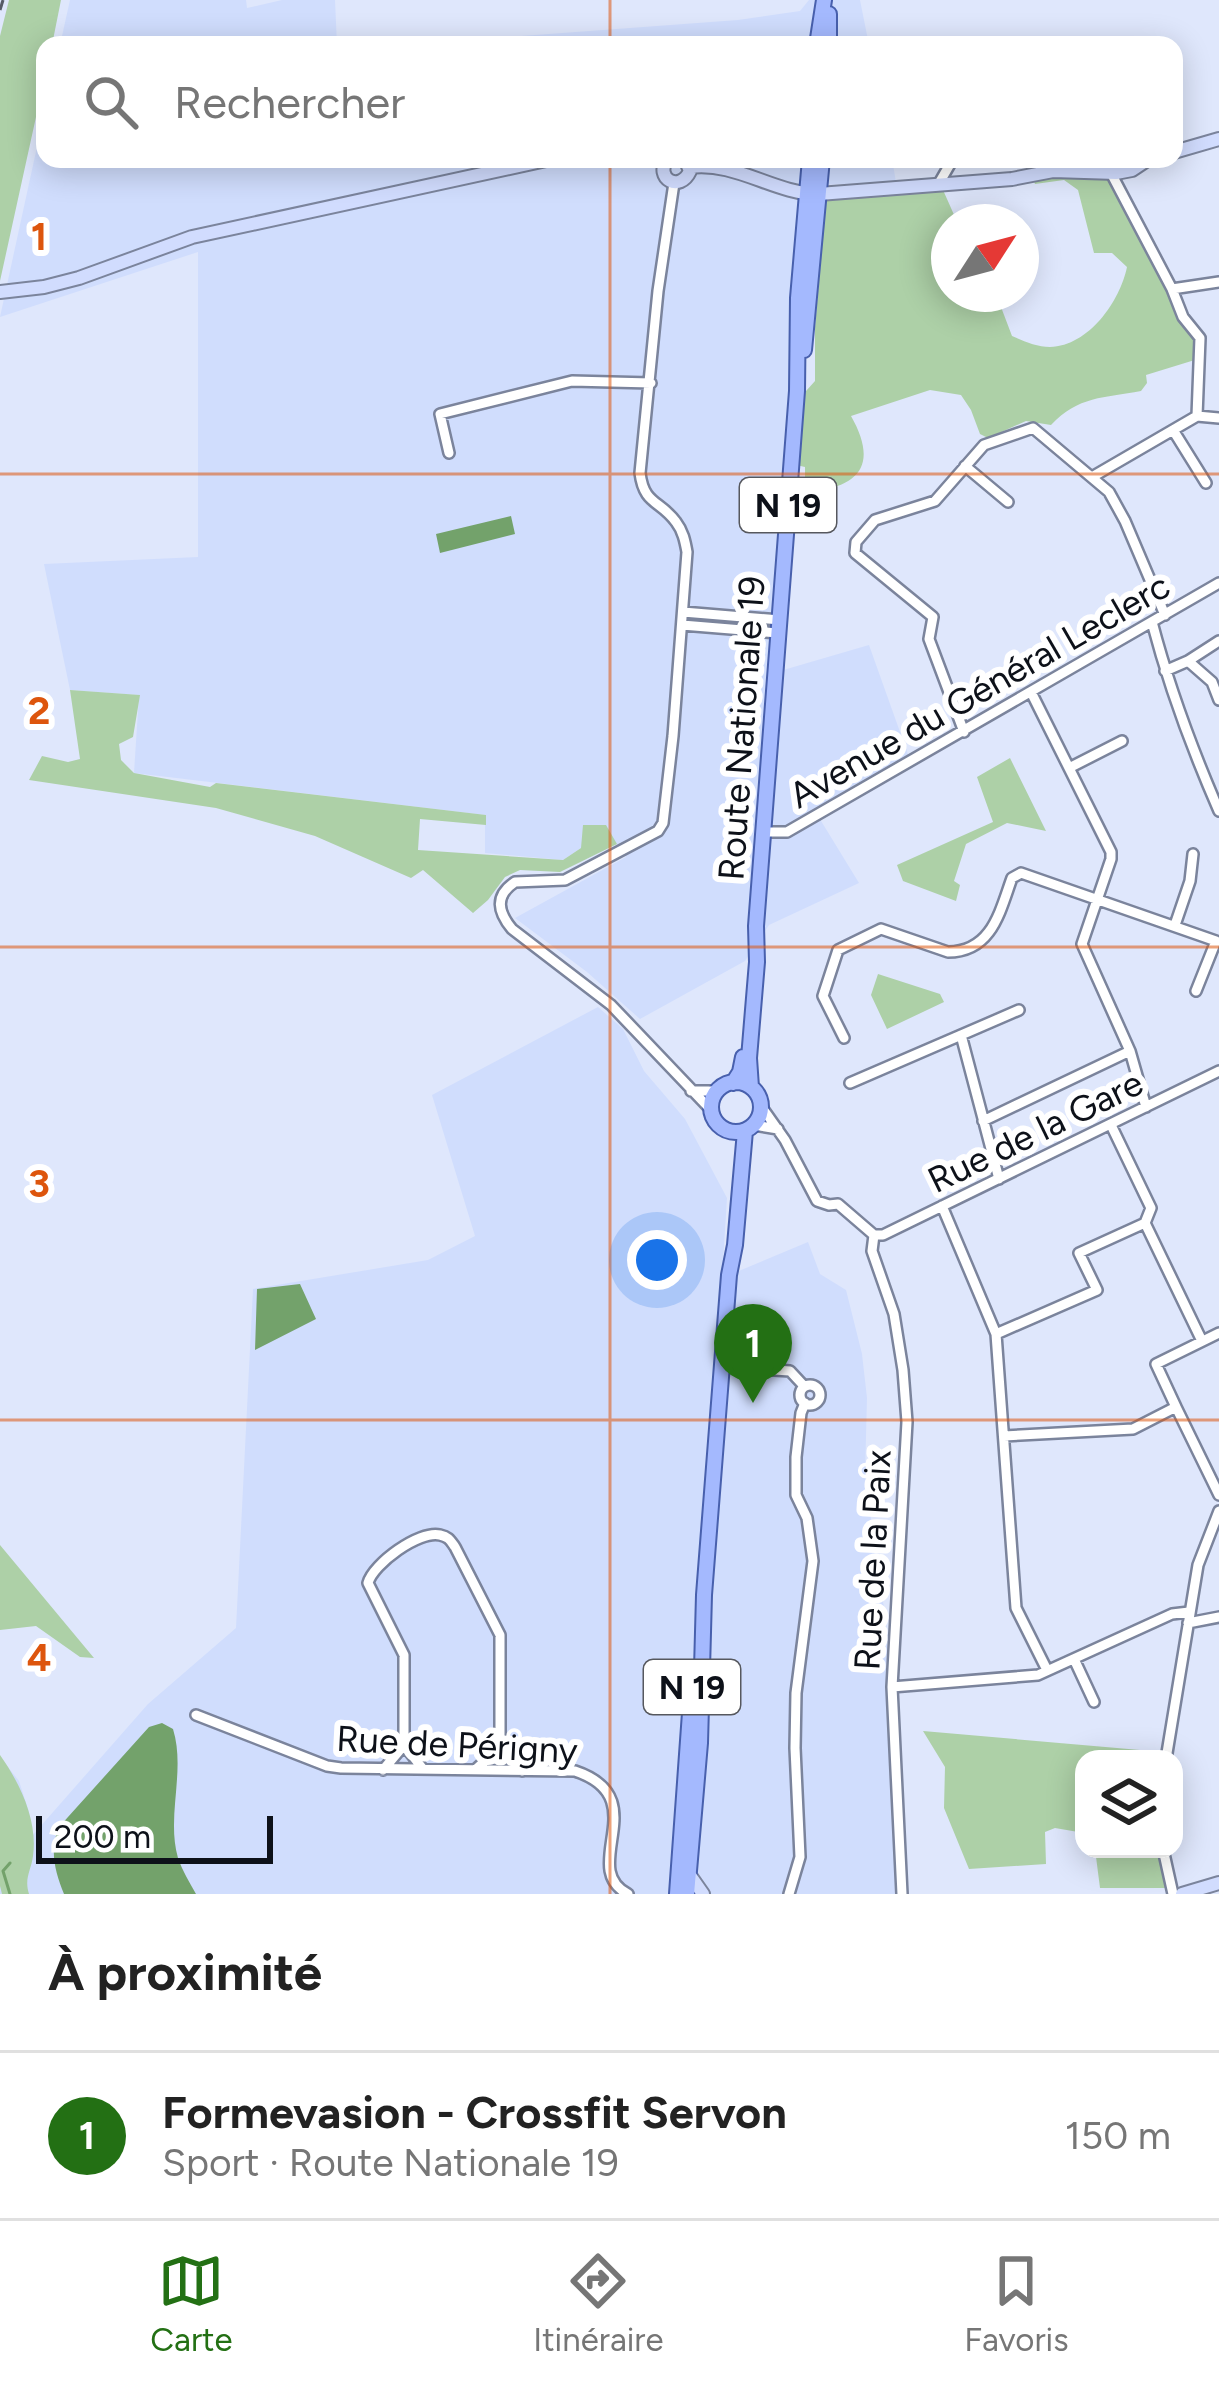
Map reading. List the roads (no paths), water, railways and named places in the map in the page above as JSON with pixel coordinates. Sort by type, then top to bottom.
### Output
[{"type":"main road","points":[[820,36],[826,0]]},
{"type":"main road","points":[[826,0],[828,36]]},
{"type":"main road","name":"Route Nationale 19","points":[[733,1083],[743,1057],[764,832],[797,391],[805,347],[811,168]]},
{"type":"main road","name":"Route Nationale 19","points":[[813,194],[820,168]]},
{"type":"main road","name":"Route Nationale 19","points":[[751,1087],[756,926]]},
{"type":"main road","points":[[733,1083],[751,1087],[761,1106],[759,1118],[742,1129],[716,1121],[712,1111],[717,1091],[733,1083]]},
{"type":"main road","name":"N 19","points":[[687,1894],[729,1231],[742,1129]]},
{"type":"main road","name":"N 19","points":[[677,1894],[696,1642],[704,1595]]},
{"type":"street","points":[[1183,149],[1219,139]]},
{"type":"street","points":[[0,292],[79,278],[191,237],[509,168]]},
{"type":"street","points":[[662,168],[664,176],[674,183]]},
{"type":"street","points":[[674,183],[686,179],[687,168]]},
{"type":"street","points":[[727,168],[795,193],[813,194],[1117,168],[1119,190],[1183,316],[1202,343],[1197,416]]},
{"type":"street","points":[[938,185],[948,168]]},
{"type":"street","points":[[955,168],[958,183]]},
{"type":"street","points":[[674,183],[655,314],[640,473],[642,489],[675,520],[687,552],[662,823],[658,831],[565,880],[515,882],[502,895],[500,907],[512,929],[611,1005],[712,1111]]},
{"type":"street","points":[[1172,289],[1219,282]]},
{"type":"street","points":[[449,453],[440,414],[572,381],[651,383]]},
{"type":"street","points":[[1092,477],[1197,416],[1219,418]]},
{"type":"street","points":[[964,732],[929,639],[933,616],[855,553],[856,542],[875,520],[935,501],[984,445],[1033,428],[1108,492],[1165,615]]},
{"type":"street","points":[[1173,430],[1206,483]]},
{"type":"street","points":[[965,466],[1008,502]]},
{"type":"street","name":"Avenue du Général Leclerc","points":[[764,832],[787,832],[1219,584]]},
{"type":"street","points":[[683,612],[779,626]]},
{"type":"street","points":[[1152,622],[1189,742],[1219,811]]},
{"type":"street","points":[[682,625],[779,626]]},
{"type":"street","points":[[1165,671],[1219,641]]},
{"type":"street","points":[[1188,661],[1212,682],[1219,700]]},
{"type":"street","points":[[1031,692],[1111,852],[1082,944],[1130,1051],[1146,1107]]},
{"type":"street","points":[[1069,768],[1122,741]]},
{"type":"street","points":[[1175,925],[1190,881],[1193,854]]},
{"type":"street","points":[[844,1038],[823,996],[838,950],[881,929],[959,952],[991,934],[1012,878],[1022,873],[1216,941],[1196,991]]},
{"type":"street","points":[[850,1084],[1018,1010]]},
{"type":"street","points":[[961,1035],[999,1179]]},
{"type":"street","points":[[983,1121],[1130,1051]]},
{"type":"street","name":"Rue de la Gare","points":[[874,1235],[883,1235],[1219,1071]]},
{"type":"street","points":[[691,1091],[717,1091]]},
{"type":"street","points":[[761,1106],[817,1201],[838,1204],[874,1235]]},
{"type":"street","points":[[996,1334],[1096,1290],[1079,1253],[1145,1223],[1151,1208],[1111,1125]]},
{"type":"street","points":[[742,1129],[778,1129]]},
{"type":"street","points":[[942,1206],[996,1334],[1016,1608],[1048,1670]]},
{"type":"street","points":[[1145,1223],[1202,1341]]},
{"type":"street","name":"Rue de la Paix","points":[[874,1235],[872,1251],[894,1314],[907,1422],[892,1688],[902,1894]]},
{"type":"street","points":[[1219,1333],[1156,1364],[1219,1495]]},
{"type":"street","points":[[746,1368],[790,1371],[804,1386]]},
{"type":"street","points":[[804,1386],[814,1385],[820,1393],[814,1404],[805,1403]]},
{"type":"street","points":[[804,1386],[800,1395],[805,1403]]},
{"type":"street","points":[[789,1894],[800,1857],[796,1693],[813,1561],[807,1518],[796,1496],[800,1413],[805,1403]]},
{"type":"street","points":[[1004,1436],[1132,1429],[1176,1407]]},
{"type":"street","points":[[1167,1750],[1198,1565],[1219,1511]]},
{"type":"street","points":[[423,1769],[404,1745],[404,1655],[368,1583],[379,1564],[413,1541],[437,1533],[455,1547],[500,1635],[500,1747],[522,1771]]},
{"type":"street","points":[[892,1688],[1027,1677],[1172,1614],[1219,1617]]},
{"type":"street","points":[[1074,1659],[1094,1702]]},
{"type":"street","name":"Rue de Périgny","points":[[196,1715],[327,1766],[574,1771],[591,1776],[615,1811],[608,1862],[620,1891],[628,1894]]},
{"type":"street","points":[[382,1770],[404,1745]]},
{"type":"street","points":[[475,1770],[500,1747]]},
{"type":"street","points":[[1166,1858],[1178,1894],[1219,1883]]},
{"type":"street","points":[[689,1874],[703,1894]]},
{"type":"waterway","points":[[10,1863],[3,1871],[10,1894]]},
{"type":"railway","points":[[0,10],[3,0]]},
{"type":"place","name":"Formevasion - Crossfit Servon","points":[[753,1403]]}]
